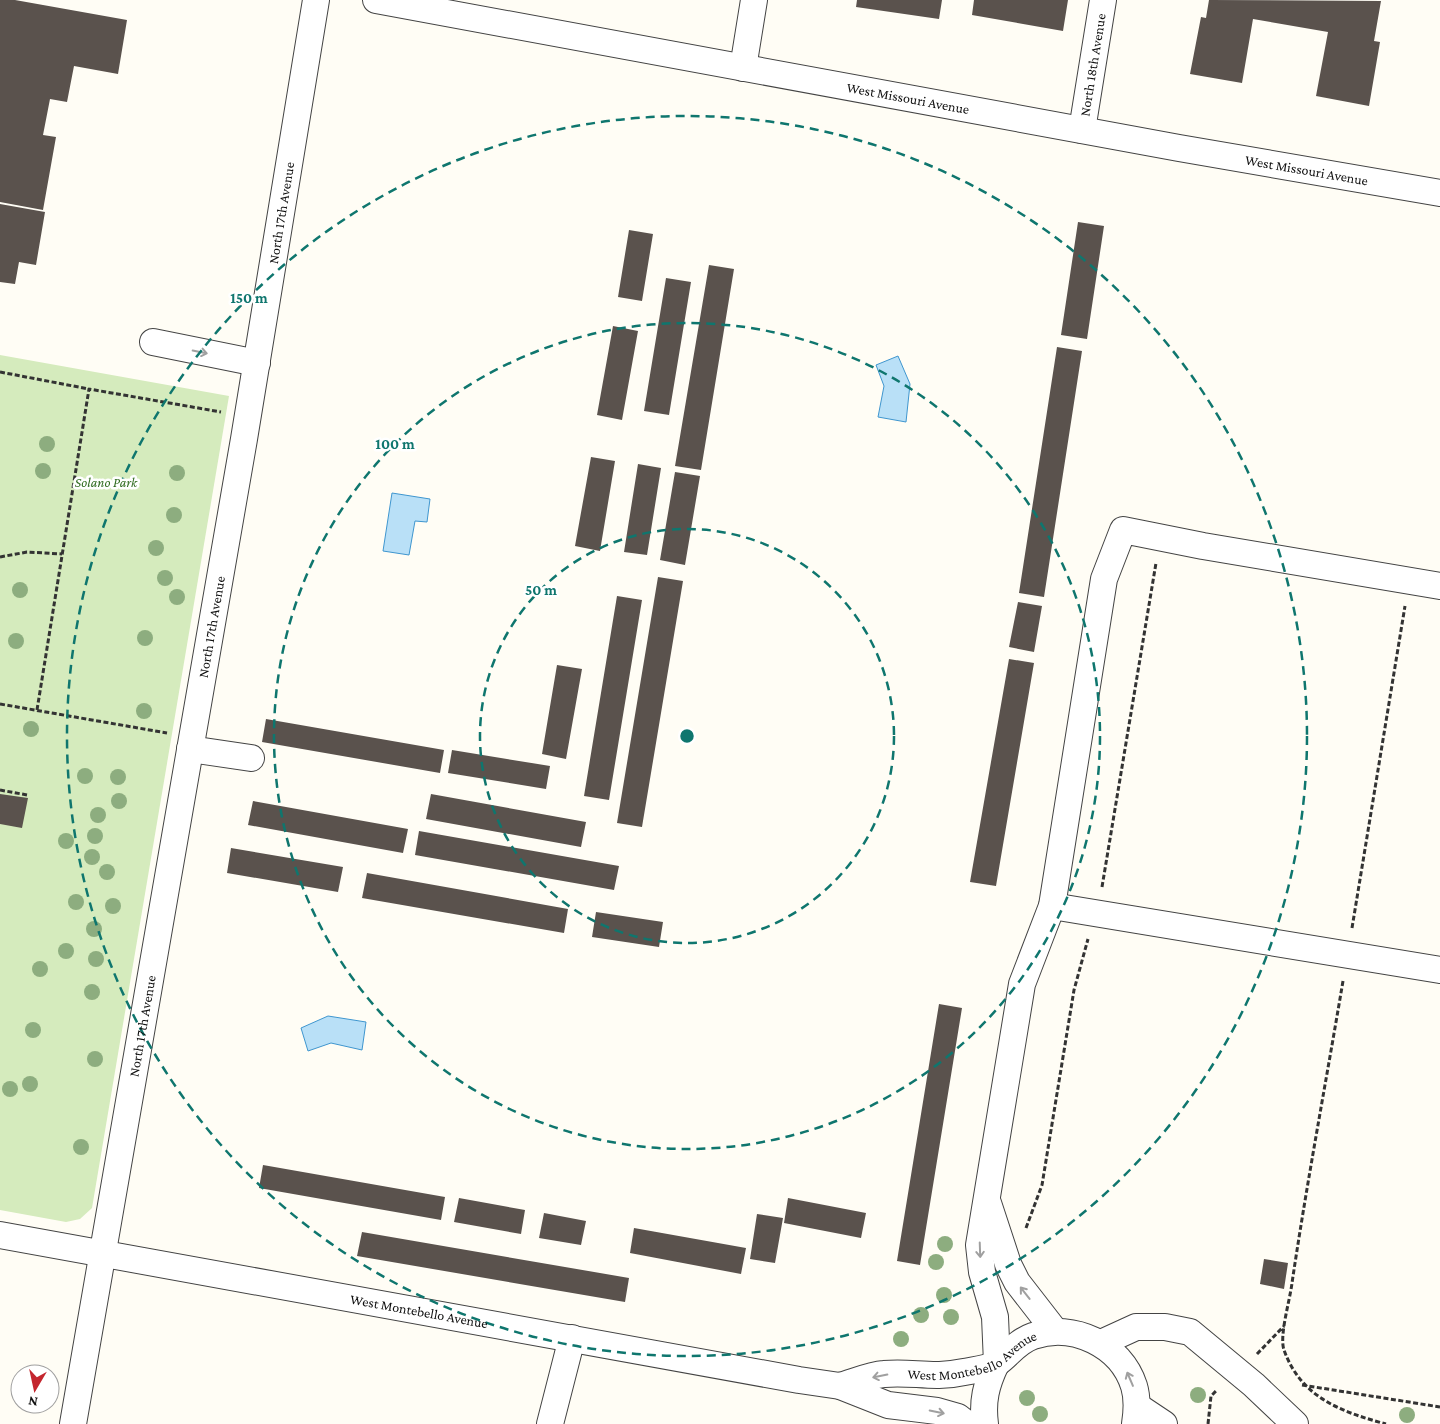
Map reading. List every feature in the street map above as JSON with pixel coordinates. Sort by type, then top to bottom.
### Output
[{"type":"street","name":"North 17th Avenue","points":[[73,1424],[257,363],[316,0]]},
{"type":"street","name":"West Missouri Avenue","points":[[376,0],[1082,130],[1440,193]]},
{"type":"street","points":[[743,68],[754,0]]},
{"type":"street","name":"North 18th Avenue","points":[[1082,130],[1103,0]]},
{"type":"street","points":[[153,342],[257,363]]},
{"type":"street","points":[[985,1424],[983,1407],[986,1385],[997,1364],[995,1317],[982,1272],[979,1245],[988,1202],[1022,984],[1052,906],[1104,579],[1123,530],[1203,546],[1440,586]]},
{"type":"street","points":[[190,749],[251,758]]},
{"type":"street","points":[[1052,906],[1440,970]]},
{"type":"street","points":[[988,1202],[1016,1282],[1055,1332]]},
{"type":"street","name":"West Montebello Avenue","points":[[0,1235],[840,1386],[888,1405],[937,1411],[958,1417],[967,1424]]},
{"type":"street","points":[[1164,1424],[1136,1415],[1134,1386],[1126,1368],[1101,1343],[1136,1327],[1165,1327],[1190,1332],[1254,1385],[1295,1424]]},
{"type":"street","name":"West Montebello Avenue","points":[[840,1386],[884,1374],[941,1377],[997,1364],[1019,1344],[1033,1336],[1055,1332],[1076,1333],[1101,1343]]},
{"type":"street","points":[[550,1424],[572,1338]]},
{"type":"path","points":[[0,372],[222,412]]},
{"type":"path","points":[[37,710],[89,389]]},
{"type":"path","points":[[0,557],[27,552],[62,554]]},
{"type":"path","points":[[1386,1424],[1356,1416],[1316,1396],[1302,1384],[1283,1349],[1285,1326],[1409,580]]},
{"type":"path","points":[[0,704],[168,733]]},
{"type":"path","points":[[0,790],[27,794]]},
{"type":"path","points":[[1302,1384],[1440,1407]]},
{"type":"green space","name":"Solano Park","points":[[0,355],[229,396],[92,1208],[80,1219],[66,1222],[0,1210]]},
{"type":"water","points":[[898,356],[910,384],[906,422],[878,417],[884,386],[876,365]]},
{"type":"water","points":[[392,493],[430,499],[427,522],[415,521],[409,555],[383,551]]},
{"type":"water","points":[[328,1016],[366,1022],[362,1050],[331,1043],[308,1051],[301,1028]]},
{"type":"building","points":[[0,0],[15,0],[127,20],[118,74],[74,66],[67,102],[50,99],[43,135],[56,137],[43,210],[0,202]]},
{"type":"building","points":[[857,0],[942,0],[939,19],[856,7]]},
{"type":"building","points":[[974,0],[1068,0],[1063,31],[972,15]]},
{"type":"building","points":[[1209,0],[1381,1],[1374,41],[1380,42],[1369,106],[1316,96],[1328,32],[1253,19],[1242,83],[1190,74],[1201,17],[1206,18]]},
{"type":"building","points":[[0,204],[45,212],[36,265],[19,262],[15,284],[0,282]]},
{"type":"building","points":[[1078,222],[1104,226],[1087,339],[1061,335]]},
{"type":"building","points":[[629,230],[653,234],[642,301],[618,297]]},
{"type":"building","points":[[709,265],[734,269],[701,470],[675,466]]},
{"type":"building","points":[[666,278],[691,282],[669,415],[644,411]]},
{"type":"building","points":[[613,326],[638,331],[622,420],[597,415]]},
{"type":"building","points":[[1057,347],[1082,351],[1044,597],[1019,593]]},
{"type":"building","points":[[591,457],[615,461],[600,551],[575,546]]},
{"type":"building","points":[[638,464],[661,468],[647,555],[624,552]]},
{"type":"building","points":[[675,472],[700,476],[685,565],[660,560]]},
{"type":"building","points":[[658,577],[683,581],[642,827],[617,823]]},
{"type":"building","points":[[617,596],[642,600],[609,800],[584,796]]},
{"type":"building","points":[[1018,602],[1042,606],[1034,652],[1009,647]]},
{"type":"building","points":[[1009,659],[1034,663],[996,886],[970,882]]},
{"type":"building","points":[[557,665],[582,669],[566,759],[542,754]]},
{"type":"building","points":[[266,719],[444,750],[440,773],[262,742]]},
{"type":"building","points":[[452,750],[550,766],[546,789],[448,773]]},
{"type":"building","points":[[0,794],[28,798],[22,828],[0,824]]},
{"type":"building","points":[[431,794],[586,822],[581,847],[426,819]]},
{"type":"building","points":[[253,801],[408,829],[403,853],[248,825]]},
{"type":"building","points":[[419,831],[619,866],[614,890],[415,855]]},
{"type":"building","points":[[231,848],[343,867],[338,892],[227,873]]},
{"type":"building","points":[[367,873],[568,909],[564,933],[362,898]]},
{"type":"building","points":[[596,912],[663,922],[659,947],[592,937]]},
{"type":"building","points":[[939,1004],[962,1008],[920,1265],[897,1261]]},
{"type":"building","points":[[263,1165],[445,1197],[441,1220],[259,1188]]},
{"type":"building","points":[[459,1198],[525,1210],[521,1234],[454,1222]]},
{"type":"building","points":[[788,1198],[866,1213],[861,1238],[784,1223]]},
{"type":"building","points":[[544,1213],[586,1221],[581,1245],[539,1238]]},
{"type":"building","points":[[757,1214],[783,1218],[775,1263],[750,1259]]},
{"type":"building","points":[[634,1228],[746,1248],[741,1274],[630,1253]]},
{"type":"building","points":[[362,1232],[629,1278],[625,1302],[357,1256]]},
{"type":"building","points":[[1264,1259],[1288,1263],[1284,1289],[1260,1284]]}]
